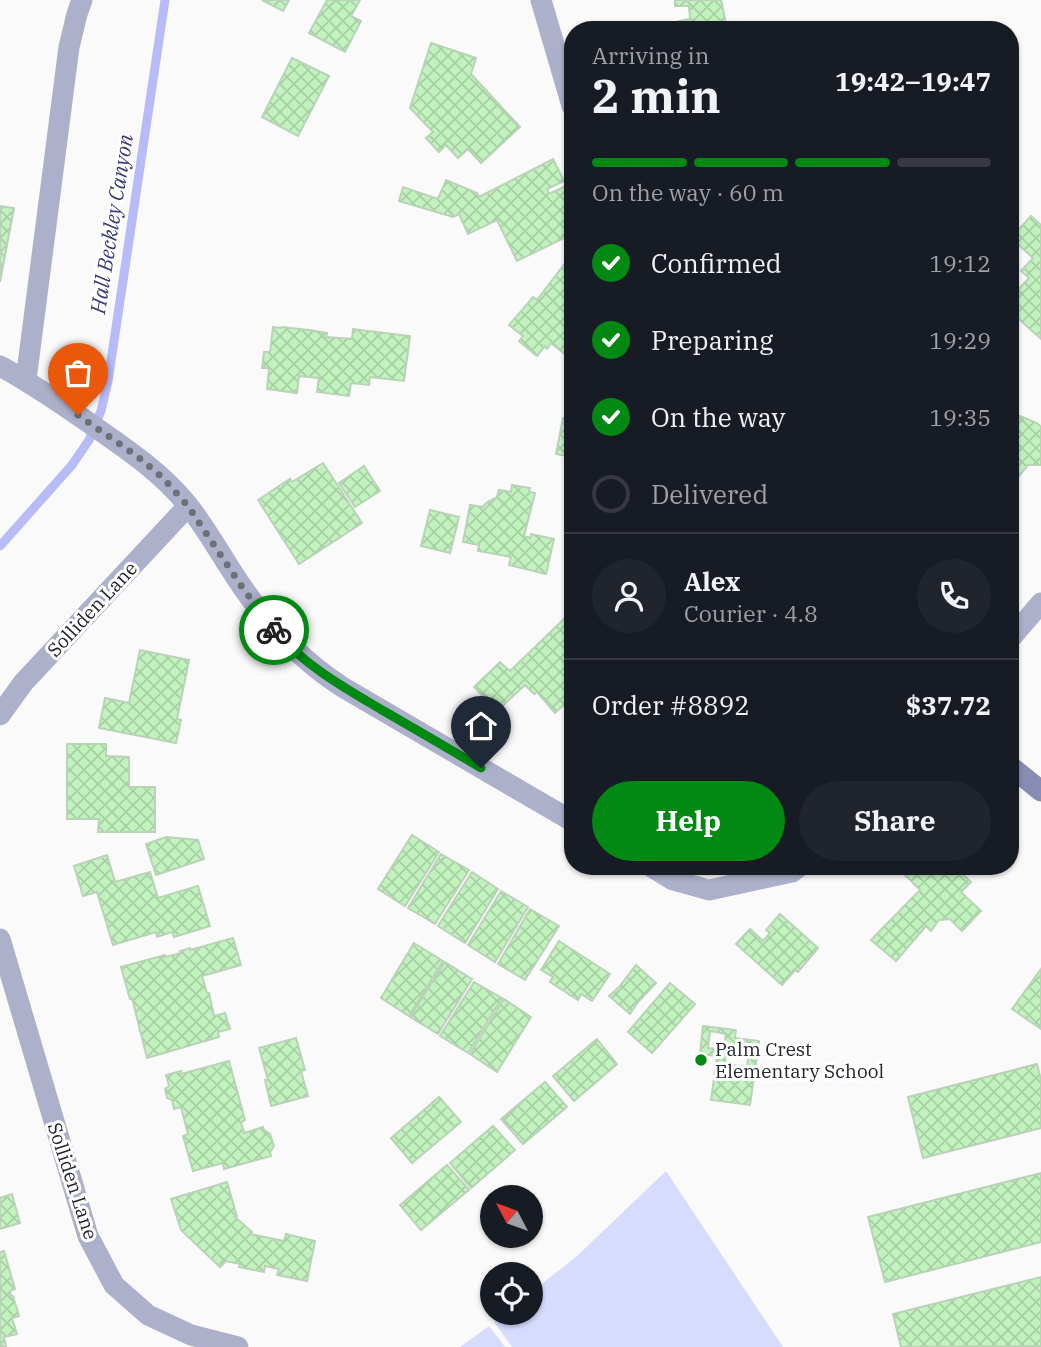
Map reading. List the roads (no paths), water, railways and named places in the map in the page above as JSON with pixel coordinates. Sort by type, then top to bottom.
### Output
[{"type":"street","points":[[26,380],[69,47],[82,0]]},
{"type":"street","points":[[541,0],[564,79]]},
{"type":"street","points":[[0,366],[26,380],[137,456],[163,478],[188,506],[277,633],[321,673],[564,816]]},
{"type":"street","name":"Solliden Lane","points":[[0,715],[23,683],[188,506]]},
{"type":"street","points":[[1019,629],[1041,603]]},
{"type":"street","points":[[1019,773],[1041,791]]},
{"type":"street","points":[[665,875],[709,890],[778,875]]},
{"type":"street","name":"Solliden Lane","points":[[0,939],[88,1236],[114,1285],[148,1315],[191,1335],[237,1347]]},
{"type":"waterway","name":"Hall Beckley Canyon","points":[[0,546],[72,465],[89,440],[101,411],[108,381],[165,0]]},
{"type":"place","name":"Palm Crest Elementary School","points":[[701,1060]]}]
